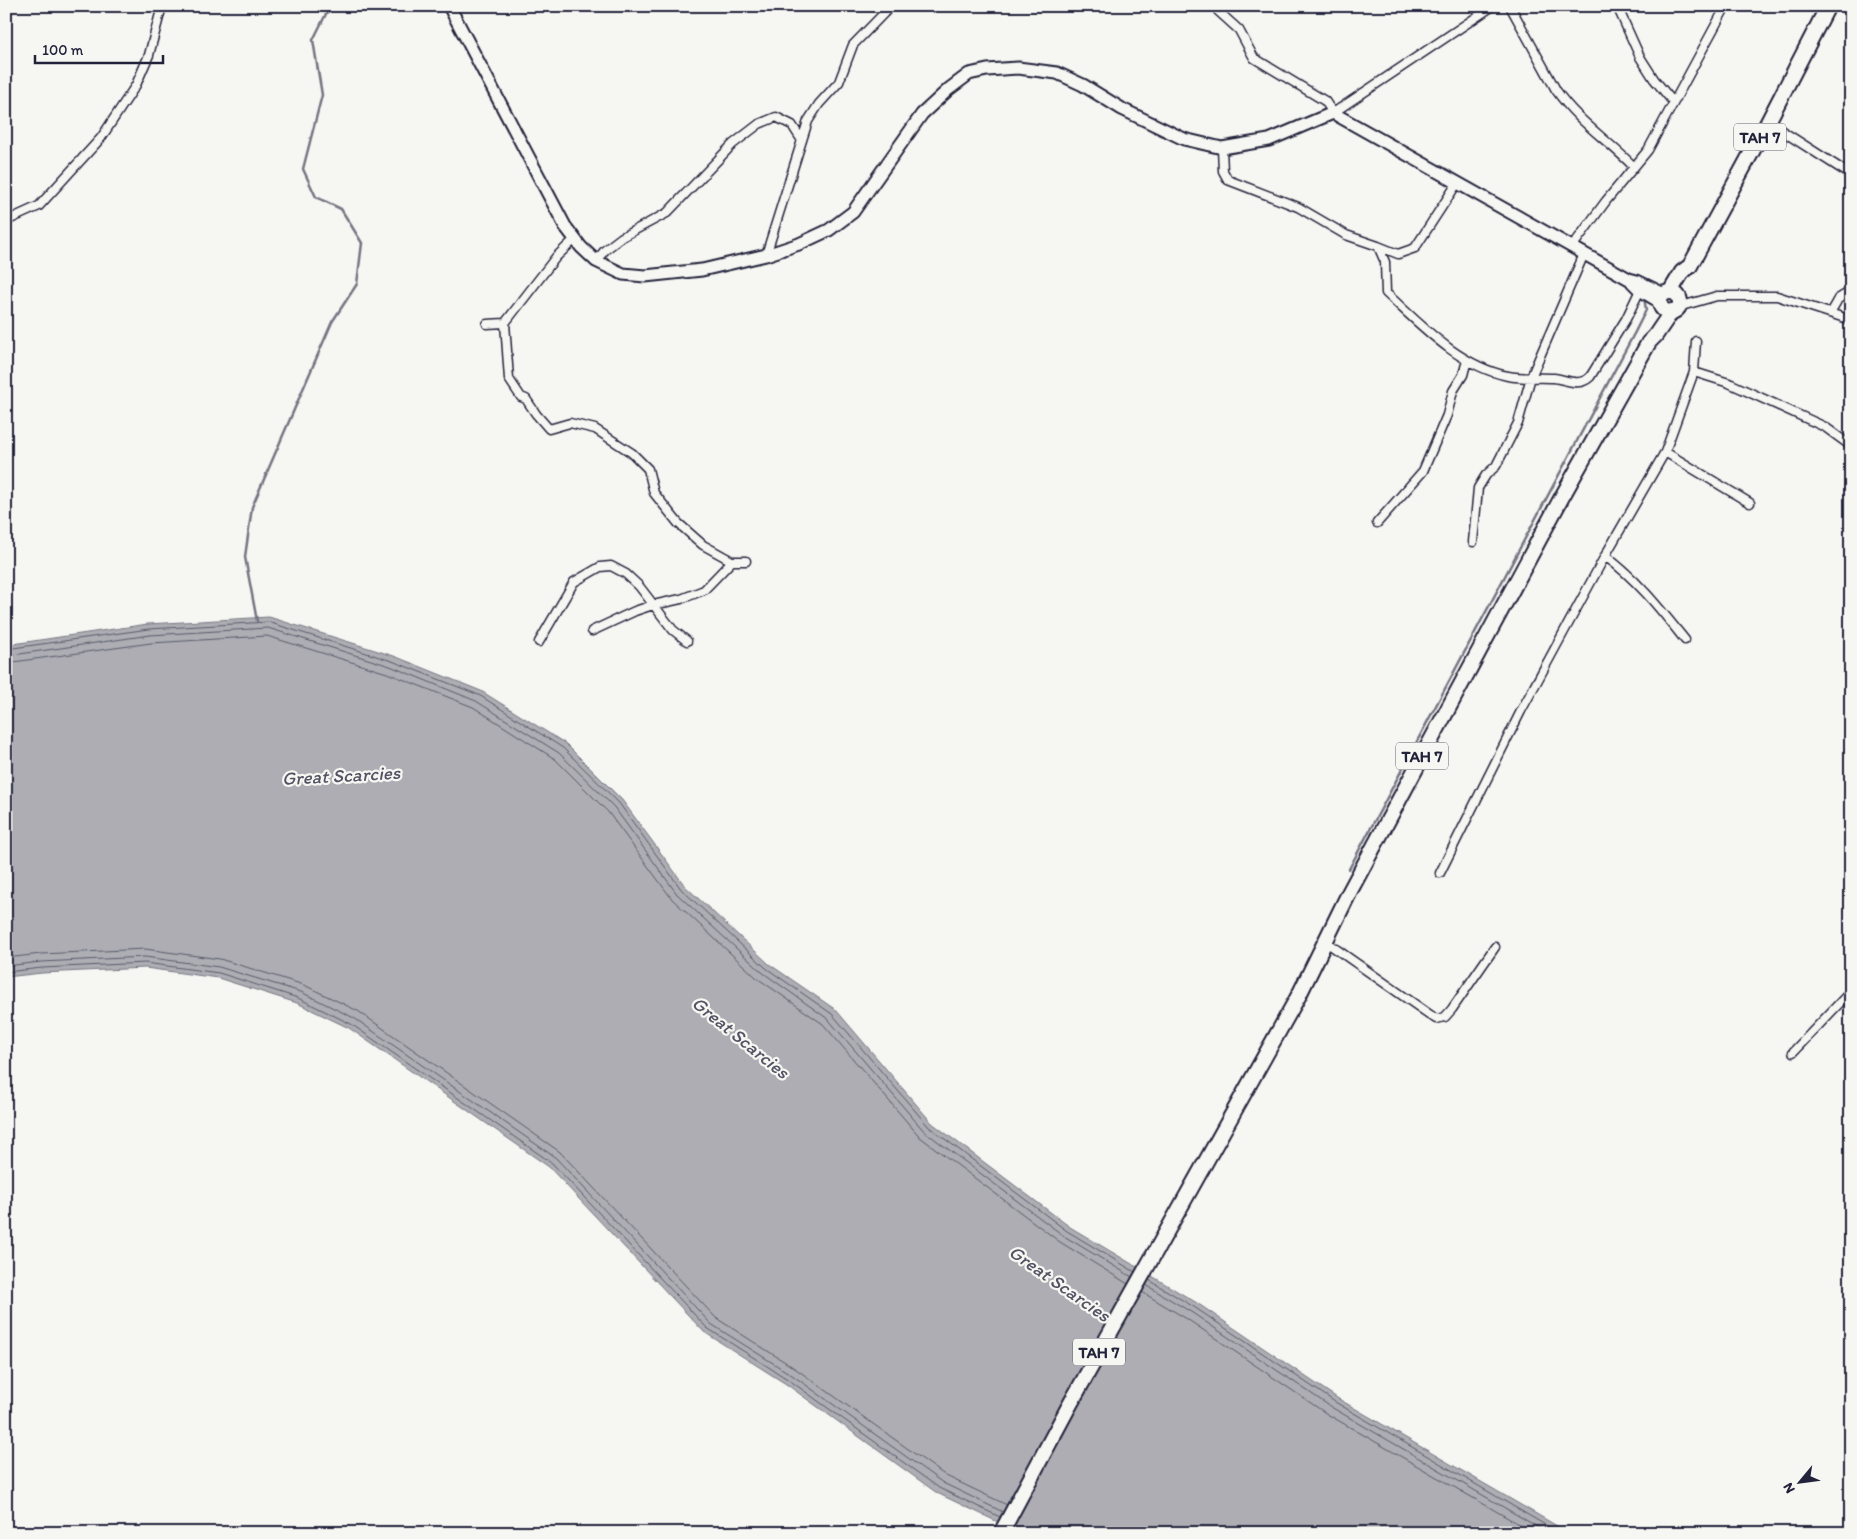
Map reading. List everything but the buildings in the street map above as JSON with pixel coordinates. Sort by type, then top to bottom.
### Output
[{"type":"highway","name":"TAH 7","points":[[1001,1533],[1198,1172],[1299,995],[1350,892],[1558,504],[1649,342],[1650,330],[1690,276],[1690,266],[1828,6]]},
{"type":"main road","points":[[448,6],[543,188],[565,226],[596,261],[623,274],[645,276],[702,270],[766,255],[799,244],[829,230],[852,212],[922,114],[949,89],[968,74],[987,70],[1018,68],[1057,73],[1083,85],[1122,109],[1184,138],[1222,148],[1269,140],[1333,113],[1629,279],[1640,290],[1669,302]]},
{"type":"main road","points":[[1629,279],[1638,281],[1669,302]]},
{"type":"street","points":[[6,221],[39,206],[100,138],[136,85],[148,55],[162,6]]},
{"type":"street","points":[[766,255],[808,121],[819,104],[839,82],[853,45],[890,6]]},
{"type":"street","points":[[1217,6],[1218,11],[1239,30],[1254,58],[1325,101],[1333,113],[1493,6]]},
{"type":"street","points":[[1510,6],[1564,102],[1581,121],[1617,150],[1634,167]]},
{"type":"street","points":[[1617,6],[1640,57],[1654,79],[1673,102]]},
{"type":"street","points":[[1572,247],[1648,150],[1726,6]]},
{"type":"street","points":[[596,261],[604,250],[622,237],[667,213],[732,144],[759,124],[776,117],[792,125],[801,139]]},
{"type":"street","points":[[1768,122],[1851,175]]},
{"type":"street","points":[[1222,148],[1223,171],[1228,180],[1298,207],[1346,235],[1398,254],[1415,248],[1458,182]]},
{"type":"street","points":[[575,239],[556,257],[505,324],[509,378],[521,397],[526,399],[549,429],[570,423],[595,429],[632,453],[648,469],[654,492],[678,523],[703,544],[732,561],[746,561]]},
{"type":"street","points":[[1378,246],[1386,262],[1386,293],[1438,341],[1482,369],[1510,376],[1556,378],[1578,383],[1586,381],[1608,349],[1640,290]]},
{"type":"street","points":[[1474,542],[1478,488],[1486,475],[1496,466],[1518,423],[1531,377],[1584,254]]},
{"type":"street","points":[[1830,313],[1838,299],[1851,290]]},
{"type":"street","points":[[1669,302],[1717,296],[1777,296],[1851,320]]},
{"type":"street","points":[[487,324],[505,324]]},
{"type":"street","points":[[1440,873],[1521,711],[1605,556],[1666,452],[1694,372],[1696,341]]},
{"type":"street","points":[[1377,523],[1423,471],[1445,420],[1453,391],[1463,375],[1468,360]]},
{"type":"street","points":[[1694,372],[1729,383],[1825,427],[1851,446]]},
{"type":"street","points":[[1666,452],[1750,503]]},
{"type":"street","points":[[1605,556],[1620,567],[1653,600],[1685,640]]},
{"type":"street","points":[[592,631],[653,604],[680,599],[704,590],[732,561]]},
{"type":"street","points":[[539,642],[574,582],[600,567],[611,566],[626,574],[639,586],[673,630],[687,641]]},
{"type":"street","points":[[1326,942],[1436,1019],[1445,1017],[1452,1009],[1495,947]]},
{"type":"street","points":[[1792,1052],[1851,991]]},
{"type":"water","name":"Great Scarcies","points":[[269,617],[394,656],[481,691],[566,744],[622,800],[685,886],[769,964],[836,1010],[932,1123],[1070,1227],[1197,1303],[1337,1398],[1569,1533],[1021,1533],[937,1493],[786,1384],[704,1332],[549,1167],[349,1028],[297,1003],[218,978],[145,968],[42,973],[6,977],[6,645],[148,624]]},
{"type":"waterway","points":[[257,621],[245,557],[252,507],[332,322],[357,284],[362,243],[341,209],[316,197],[303,169],[322,95],[313,40],[328,10],[333,6]]},
{"type":"waterway","points":[[1349,869],[1635,332],[1646,310],[1644,297]]}]
